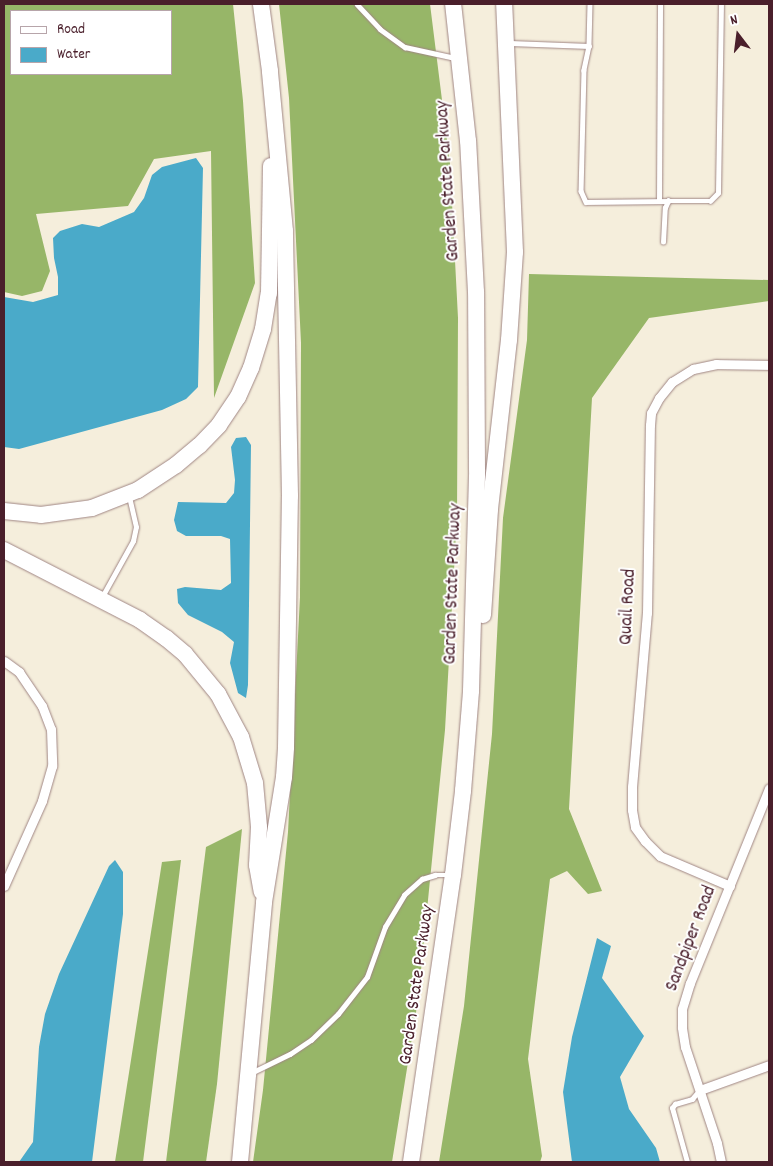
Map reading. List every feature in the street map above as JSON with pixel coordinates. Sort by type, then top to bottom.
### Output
[{"type":"highway","points":[[240,1162],[250,1074],[264,902],[284,777],[286,747],[290,496],[284,201],[261,4]]},
{"type":"highway","name":"Garden State Parkway","points":[[411,1162],[453,875],[463,791],[472,661],[477,470],[477,338],[471,183],[453,4]]},
{"type":"highway","points":[[472,661],[483,614],[490,509],[514,281],[515,223],[504,4]]},
{"type":"highway","points":[[4,511],[41,516],[92,508],[138,490],[176,465],[199,446],[220,424],[238,397],[251,368],[264,329],[269,293],[270,71]]},
{"type":"highway","points":[[4,550],[140,620],[185,654],[218,694],[240,737],[255,783],[259,827],[257,865],[264,902]]},
{"type":"street","name":"Quail Road","points":[[730,886],[660,856],[645,841],[635,827],[632,810],[632,787],[647,613],[650,425],[651,413],[659,398],[672,382],[693,369],[716,364],[769,365]]},
{"type":"street","points":[[4,661],[18,672],[42,706],[51,729],[52,766],[42,801],[4,886]]},
{"type":"street","name":"Sandpiper Road","points":[[721,1162],[685,1046],[682,1028],[682,1009],[690,983],[769,788]]},
{"type":"street","points":[[700,1090],[769,1065]]},
{"type":"lane","points":[[357,4],[380,29],[405,47],[460,59]]},
{"type":"lane","points":[[590,4],[589,46],[584,70],[581,182],[581,191],[586,202],[710,201],[718,192],[721,4]]},
{"type":"lane","points":[[659,201],[660,4]]},
{"type":"lane","points":[[506,42],[589,46]]},
{"type":"lane","points":[[663,242],[665,208],[668,201]]},
{"type":"lane","points":[[100,600],[133,541],[136,528],[127,494]]},
{"type":"lane","points":[[250,1074],[290,1054],[311,1040],[338,1014],[367,977],[385,927],[404,895],[422,879],[435,875],[453,875]]},
{"type":"lane","points":[[687,1162],[672,1108],[674,1104],[692,1099],[700,1090]]},
{"type":"green space","points":[[4,4],[233,4],[243,101],[255,283],[214,398],[211,151],[154,159],[128,206],[36,214],[50,271],[42,291],[22,296],[4,292]]},
{"type":"green space","points":[[279,4],[430,4],[450,164],[458,318],[457,517],[445,730],[418,1000],[392,1162],[253,1162],[263,1090],[288,832],[300,597],[301,343],[289,98]]},
{"type":"green space","points":[[529,274],[769,280],[769,301],[649,318],[592,398],[569,809],[602,891],[588,894],[567,871],[550,879],[528,1059],[542,1156],[540,1162],[439,1162],[464,1006],[492,734],[503,518],[527,340]]},
{"type":"green space","points":[[242,829],[217,1084],[206,1162],[166,1162],[206,847]]},
{"type":"green space","points":[[181,860],[143,1162],[115,1162],[162,862]]},
{"type":"water","points":[[196,158],[203,168],[198,387],[186,399],[162,410],[19,449],[4,447],[4,297],[33,302],[58,295],[58,277],[54,258],[53,238],[60,231],[82,224],[99,227],[134,212],[144,198],[152,175],[162,167]]},
{"type":"water","points":[[246,437],[251,445],[248,685],[246,698],[238,693],[230,663],[234,642],[222,632],[188,615],[178,603],[177,589],[185,587],[221,590],[231,583],[230,539],[221,536],[186,536],[177,531],[174,520],[178,502],[226,503],[234,493],[235,480],[231,447],[236,438]]},
{"type":"water","points":[[115,860],[123,872],[123,914],[92,1162],[19,1162],[33,1142],[39,1047],[45,1014],[59,974],[109,866]]},
{"type":"water","points":[[597,938],[611,946],[602,978],[644,1036],[620,1077],[629,1109],[656,1148],[660,1162],[572,1162],[563,1092],[572,1037]]}]
